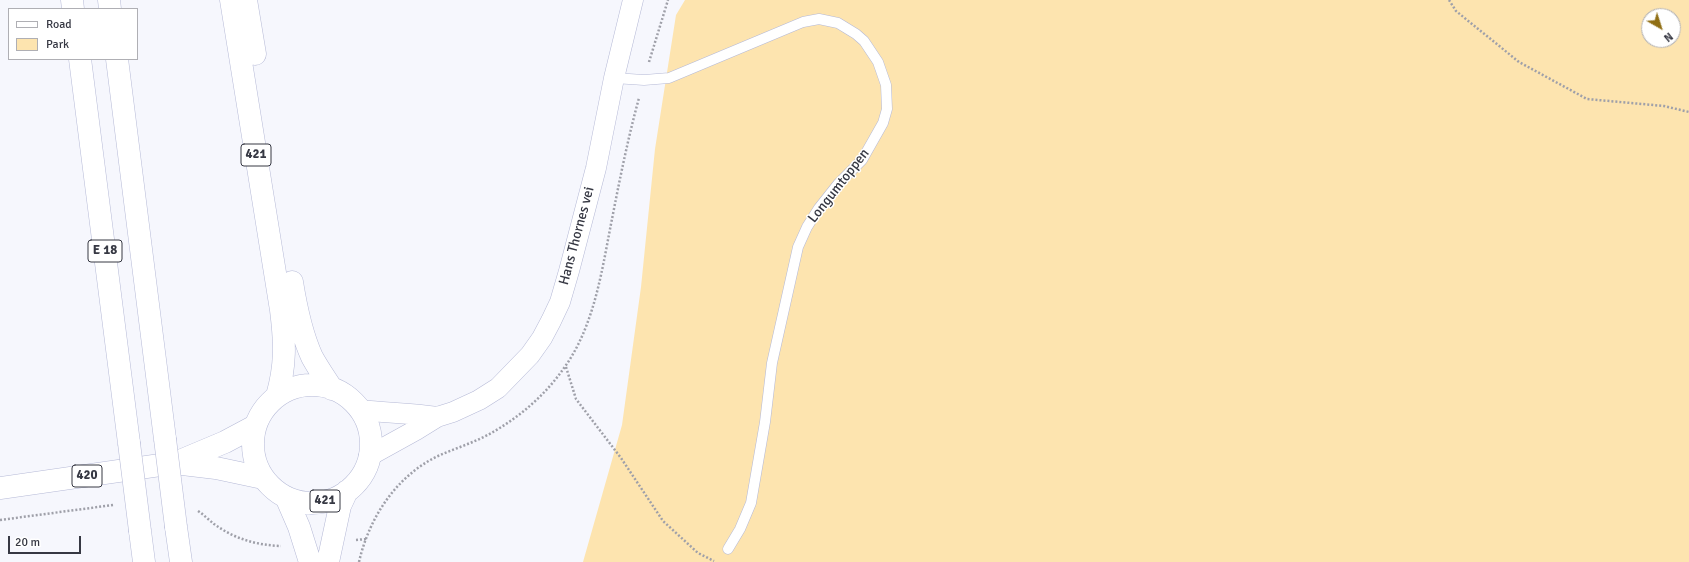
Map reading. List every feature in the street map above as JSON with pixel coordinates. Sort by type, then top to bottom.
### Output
[{"type":"main road","name":"421","points":[[231,0],[284,335],[284,364],[277,396]]},
{"type":"main road","name":"421","points":[[246,0],[296,307],[313,358],[332,389]]},
{"type":"main road","name":"E 18","points":[[80,60],[144,562]]},
{"type":"main road","name":"E 18","points":[[117,60],[181,562]]},
{"type":"main road","name":"421","points":[[315,385],[332,389],[347,397],[360,410],[365,418],[371,447],[361,476],[347,491],[338,497],[317,503],[306,503],[286,497],[277,492],[263,478],[256,466],[252,439],[255,426],[268,404],[287,390],[298,386],[315,385]]},
{"type":"main road","name":"420","points":[[0,488],[174,463],[226,442],[255,426]]},
{"type":"main road","name":"420","points":[[174,463],[216,468],[263,478]]},
{"type":"main road","name":"421","points":[[328,562],[340,506],[347,491]]},
{"type":"main road","name":"421","points":[[286,497],[299,527],[310,562]]},
{"type":"street","name":"Hans Thornes vei","points":[[369,456],[437,417],[453,412],[498,388],[530,355],[551,321],[560,302],[596,168],[614,78],[633,0]]},
{"type":"street","name":"Hans Thornes vei","points":[[360,410],[400,414],[414,413],[437,417]]},
{"type":"lane","name":"Longumtoppen","points":[[614,78],[644,80],[669,78],[803,22],[819,20],[838,23],[856,34],[864,41],[878,62],[886,85],[887,109],[883,123],[875,139],[862,160],[838,184],[819,208],[807,227],[798,247],[772,363],[765,422],[751,503],[740,529],[728,549]]},
{"type":"path","points":[[359,562],[366,539],[378,510],[396,488],[415,470],[436,457],[493,432],[516,417],[535,402],[566,366],[584,333],[597,293],[619,183],[644,80],[668,0]]},
{"type":"path","points":[[1449,0],[1456,11],[1519,62],[1587,99],[1664,106],[1689,112]]},
{"type":"path","points":[[566,366],[576,400],[621,458],[663,521],[698,553],[717,562]]},
{"type":"green space","points":[[685,0],[1689,0],[1689,562],[583,562],[622,425],[641,287],[655,149],[676,15]]}]
